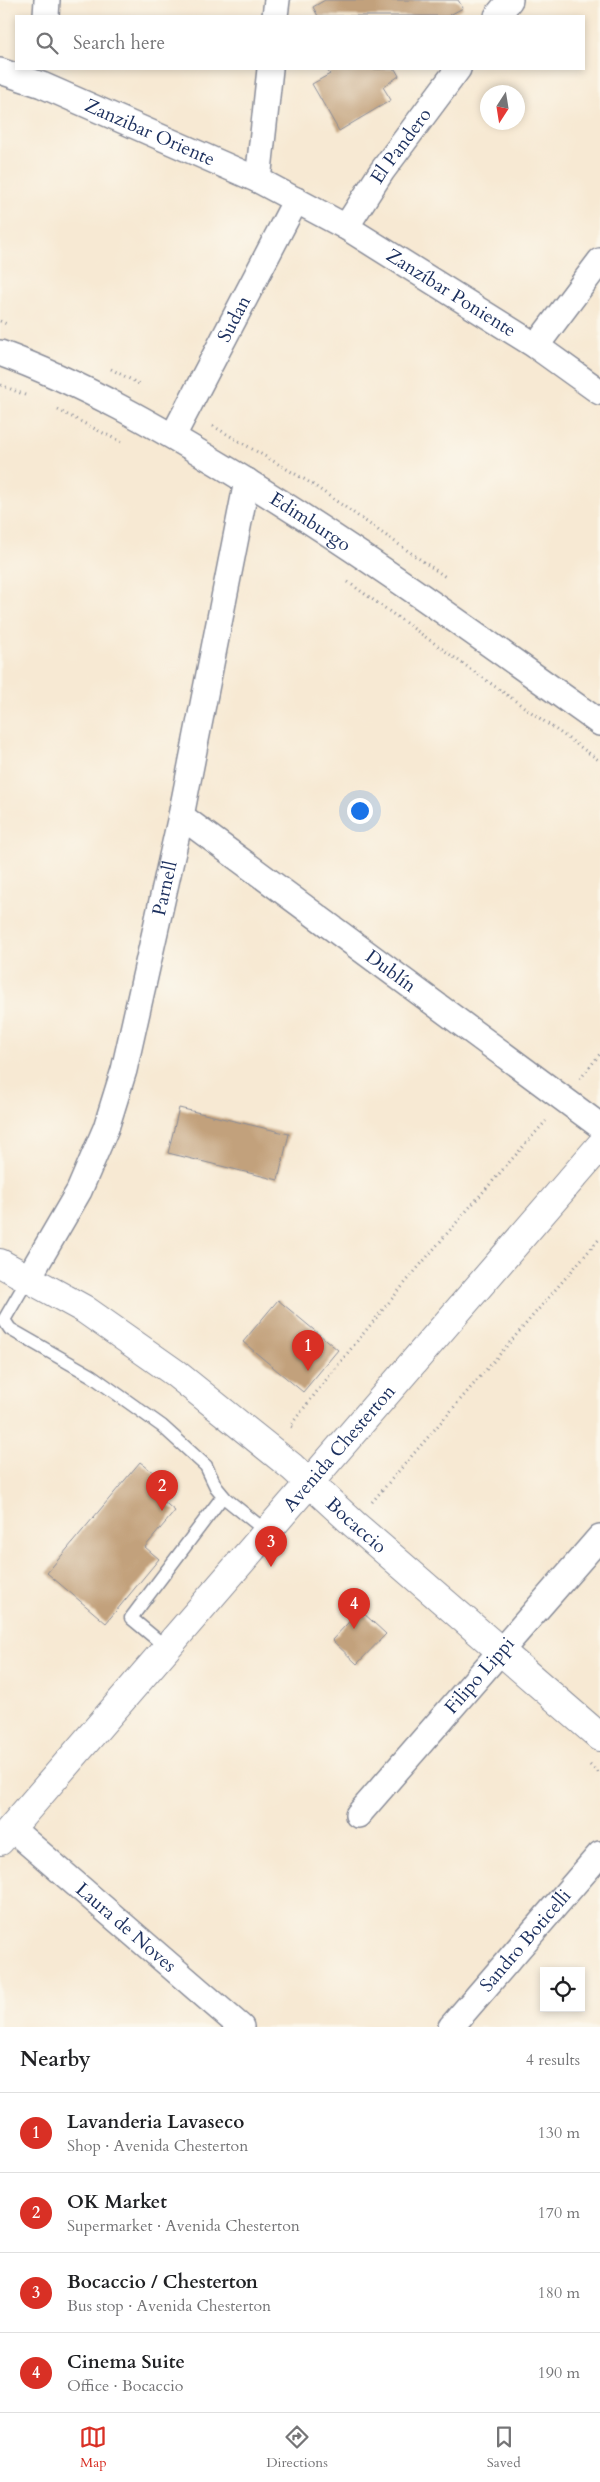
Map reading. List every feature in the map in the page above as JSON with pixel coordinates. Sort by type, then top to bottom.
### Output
[{"type":"main road","name":"Avenida Chesterton","points":[[5,1834],[600,1146]]},
{"type":"main road","name":"Bocaccio","points":[[0,1263],[29,1277],[84,1309],[168,1367],[309,1483],[600,1738]]},
{"type":"street","points":[[46,15],[47,0]]},
{"type":"street","points":[[275,15],[277,0]]},
{"type":"street","points":[[498,15],[510,0]]},
{"type":"street","points":[[258,180],[270,70]]},
{"type":"street","name":"El Pandero","points":[[346,226],[382,171],[457,70]]},
{"type":"street","name":"Zanzibar Oriente","points":[[0,71],[42,77],[296,200]]},
{"type":"street","name":"Zanzíbar Poniente","points":[[296,200],[346,226],[536,346],[600,392]]},
{"type":"street","name":"Sudan","points":[[173,436],[296,200]]},
{"type":"street","points":[[536,346],[600,261]]},
{"type":"street","name":"Edimburgo","points":[[0,353],[38,367],[173,436],[278,499],[446,612],[600,723]]},
{"type":"street","name":"Parnell","points":[[29,1277],[79,1191],[106,1128],[124,1070],[181,816],[247,482]]},
{"type":"street","name":"Dublín","points":[[181,816],[600,1126]]},
{"type":"street","name":"Filipo Lippi","points":[[358,1815],[600,1537]]},
{"type":"street","name":"Laura de Noves","points":[[5,1834],[240,2027]]},
{"type":"street","name":"Sandro Boticelli","points":[[451,2027],[600,1854]]},
{"type":"lane","points":[[29,1277],[4,1320],[10,1329],[92,1376],[162,1426],[206,1466],[223,1496],[267,1532]]},
{"type":"lane","points":[[167,1648],[131,1618],[223,1496]]},
{"type":"path","points":[[0,385],[34,398]]},
{"type":"path","points":[[51,406],[122,442]]},
{"type":"path","points":[[347,582],[600,761]]},
{"type":"path","points":[[290,1426],[343,1358],[467,1209],[565,1100],[600,1054]]},
{"type":"path","points":[[354,1524],[600,1238]]},
{"type":"building","points":[[325,0],[458,0],[463,8],[450,15],[317,15],[313,7]]},
{"type":"building","points":[[327,70],[396,70],[399,76],[383,87],[391,100],[339,131],[312,84],[330,74]]},
{"type":"building","points":[[179,1108],[289,1134],[278,1180],[168,1153]]},
{"type":"building","points":[[278,1300],[338,1350],[303,1392],[243,1342]]},
{"type":"building","points":[[140,1462],[164,1481],[154,1493],[175,1511],[145,1547],[159,1559],[106,1623],[47,1573]]},
{"type":"building","points":[[360,1610],[386,1634],[357,1664],[332,1640]]},
{"type":"place","name":"Lavanderia Lavaseco","points":[[308,1371]]},
{"type":"place","name":"OK Market","points":[[162,1511]]},
{"type":"place","name":"Bocaccio / Chesterton","points":[[271,1567]]},
{"type":"place","name":"Cinema Suite","points":[[354,1629]]}]
